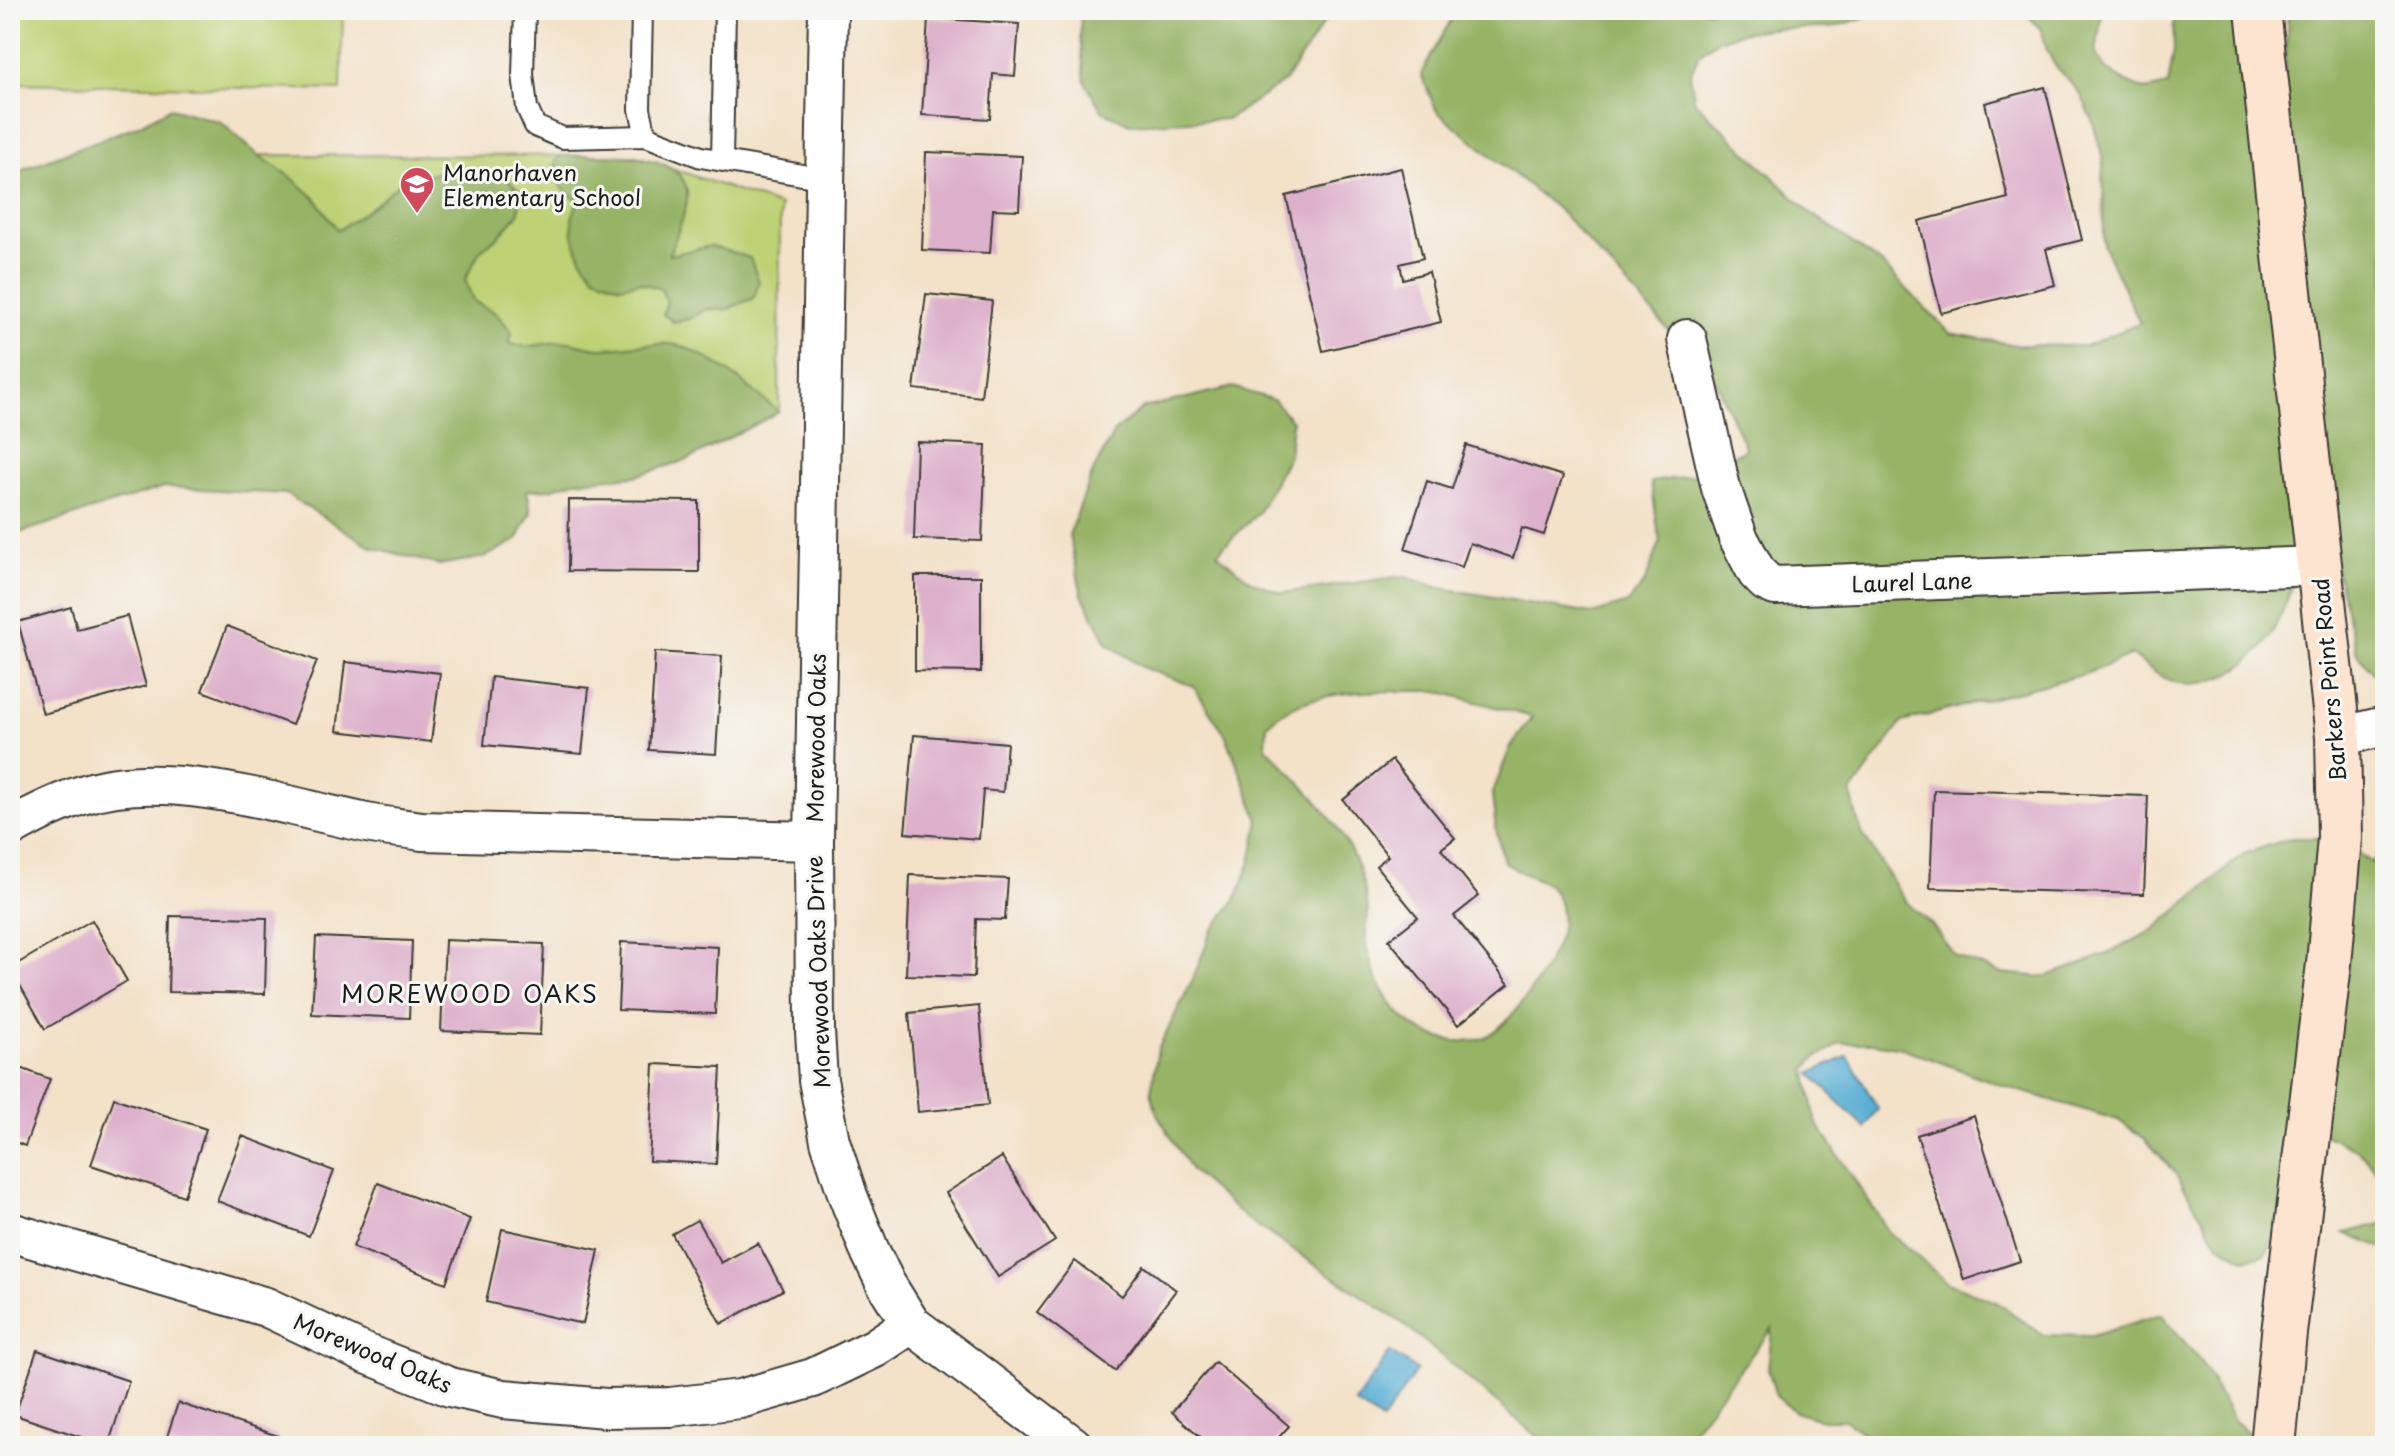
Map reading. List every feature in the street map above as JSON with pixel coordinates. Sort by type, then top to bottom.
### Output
[{"type":"street","name":"Morewood Oaks","points":[[10,828],[32,815],[84,794],[161,785],[232,793],[371,824],[422,831],[814,841],[828,10]]},
{"type":"street","name":"Barkers Point Road","points":[[2258,10],[2338,737],[2340,838],[2329,964],[2273,1446]]},
{"type":"street","name":"Laurel Lane","points":[[1687,339],[1721,488],[1738,537],[1757,573],[1775,586],[2318,566]]},
{"type":"street","points":[[2338,737],[2385,726]]},
{"type":"street","name":"Morewood Oaks Drive","points":[[814,841],[815,1031],[824,1114],[848,1196],[869,1249],[911,1324]]},
{"type":"street","name":"Morewood Oaks","points":[[10,1232],[266,1307],[364,1353],[450,1387],[503,1399],[606,1408],[670,1407],[740,1399],[813,1378],[875,1348],[911,1324]]},
{"type":"street","points":[[911,1324],[1073,1446]]},
{"type":"lane","points":[[525,10],[523,74],[527,108],[535,126],[563,138],[646,136],[701,157],[825,179]]},
{"type":"lane","points":[[642,10],[640,109],[646,136]]},
{"type":"lane","points":[[722,160],[725,10]]},
{"type":"green space","points":[[10,10],[343,10],[341,90],[10,83]]},
{"type":"green space","points":[[1081,10],[1332,10],[1285,81],[1228,119],[1130,124],[1102,111],[1085,82],[1080,38]]},
{"type":"green space","points":[[1450,10],[1888,10],[1831,28],[1769,29],[1739,33],[1716,41],[1699,54],[1690,75],[1695,102],[1808,211],[1882,264],[1950,333],[2016,345],[2085,346],[2140,323],[2104,246],[2103,159],[2091,116],[2080,93],[2054,64],[2042,31],[2028,15],[2018,10],[2102,10],[2096,54],[2104,67],[2145,90],[2168,85],[2174,50],[2173,10],[2239,10],[2284,93],[2288,10],[2385,10],[2385,688],[2357,653],[2333,558],[2299,567],[2281,615],[2265,643],[2246,663],[2222,677],[2194,684],[2180,683],[2154,672],[2132,655],[2085,674],[1902,722],[1851,793],[1860,830],[1906,902],[1932,925],[1955,956],[2000,973],[2045,977],[2107,954],[2152,931],[2244,854],[2290,838],[2340,838],[2372,863],[2385,842],[2385,1180],[2358,1150],[2309,1127],[2278,1235],[2264,1255],[2244,1259],[2218,1244],[2176,1174],[2145,1139],[2118,1120],[2001,1085],[1902,1048],[1873,1043],[1840,1043],[1813,1060],[1806,1070],[1816,1122],[1889,1232],[1948,1283],[1998,1303],[2043,1335],[2092,1336],[2161,1314],[2200,1360],[2234,1420],[2263,1446],[1879,1446],[1845,1420],[1822,1420],[1795,1412],[1776,1396],[1768,1369],[1772,1329],[1680,1446],[1548,1446],[1405,1325],[1244,1217],[1191,1170],[1157,1114],[1151,1091],[1158,1049],[1193,979],[1211,932],[1236,899],[1251,862],[1259,820],[1226,736],[1193,686],[1142,667],[1108,644],[1082,595],[1069,535],[1092,474],[1114,432],[1143,408],[1233,387],[1274,400],[1292,421],[1289,455],[1258,513],[1217,553],[1251,581],[1282,593],[1403,576],[1436,587],[1592,614],[1628,603],[1645,582],[1660,543],[1651,482],[1695,475],[1746,449],[1716,382],[1560,211],[1437,112],[1421,74],[1451,20]],"holes":[[[1437,691],[1532,717],[1510,748],[1492,795],[1504,862],[1547,884],[1557,897],[1561,920],[1558,940],[1531,990],[1494,1032],[1468,1041],[1438,1038],[1412,1025],[1384,993],[1368,952],[1367,899],[1353,855],[1320,805],[1266,747],[1267,725],[1283,712],[1302,703],[1347,693],[1371,692]]]},
{"type":"green space","points":[[170,108],[221,122],[316,199],[338,230],[403,180],[460,168],[500,173],[520,190],[519,213],[499,236],[480,251],[465,279],[473,301],[496,313],[512,332],[509,343],[532,346],[570,342],[601,348],[660,344],[683,347],[727,371],[779,412],[687,460],[635,476],[575,481],[550,489],[527,490],[531,512],[517,540],[485,557],[439,565],[372,547],[286,494],[164,487],[10,536],[10,174],[136,126]]},
{"type":"green space","points":[[258,155],[637,156],[780,206],[779,412],[247,395]]},
{"type":"green space","points":[[559,156],[637,157],[674,170],[684,182],[687,200],[669,255],[711,246],[750,258],[759,282],[754,298],[725,310],[707,309],[689,319],[673,322],[663,314],[667,302],[661,289],[640,282],[620,286],[595,276],[581,258],[573,235],[572,218],[578,200],[566,192],[555,176]]},
{"type":"green space","points":[[2385,1223],[2385,1249],[2344,1233]]},
{"type":"water","points":[[1848,1056],[1878,1109],[1865,1128],[1810,1073]]},
{"type":"water","points":[[1390,1352],[1417,1370],[1382,1421],[1355,1403]]},
{"type":"building","points":[[928,18],[1019,24],[1015,76],[993,74],[990,119],[922,115]]},
{"type":"building","points":[[2045,87],[2082,240],[2046,249],[2055,285],[1941,313],[1919,221],[2008,198],[1985,103]]},
{"type":"building","points":[[926,152],[1022,156],[1019,210],[993,209],[990,253],[922,250]]},
{"type":"building","points":[[1401,168],[1423,258],[1400,264],[1403,279],[1429,272],[1441,322],[1323,351],[1286,196]]},
{"type":"building","points":[[926,294],[992,301],[981,397],[914,389]]},
{"type":"building","points":[[917,442],[986,445],[982,541],[914,539]]},
{"type":"building","points":[[1466,445],[1563,476],[1544,535],[1522,528],[1513,558],[1470,543],[1462,567],[1405,549],[1427,481],[1452,489]]},
{"type":"building","points":[[569,500],[699,501],[699,572],[568,571]]},
{"type":"building","points":[[915,576],[981,576],[981,672],[915,671]]},
{"type":"building","points":[[71,607],[77,629],[127,616],[146,686],[43,714],[18,622]]},
{"type":"building","points":[[227,626],[317,661],[292,725],[202,691]]},
{"type":"building","points":[[655,652],[722,656],[716,754],[649,750]]},
{"type":"building","points":[[345,662],[440,673],[431,742],[337,731]]},
{"type":"building","points":[[491,677],[589,688],[582,754],[484,745]]},
{"type":"building","points":[[914,735],[1007,743],[1003,792],[983,790],[979,839],[905,833]]},
{"type":"building","points":[[1392,760],[1455,838],[1441,849],[1479,896],[1454,916],[1509,984],[1458,1025],[1389,940],[1418,917],[1376,866],[1388,856],[1343,800]]},
{"type":"building","points":[[1934,790],[2148,796],[2144,894],[1930,888]]},
{"type":"building","points":[[910,875],[1008,879],[1005,920],[976,919],[974,977],[906,975]]},
{"type":"building","points":[[170,916],[267,918],[265,994],[168,992]]},
{"type":"building","points":[[92,920],[127,981],[45,1029],[10,968]]},
{"type":"building","points":[[316,937],[412,941],[409,1018],[312,1014]]},
{"type":"building","points":[[445,940],[544,944],[540,1035],[441,1031]]},
{"type":"building","points":[[621,942],[718,947],[715,1014],[618,1010]]},
{"type":"building","points":[[979,1006],[988,1105],[918,1112],[909,1013]]},
{"type":"building","points":[[10,1064],[50,1079],[25,1146],[10,1140]]},
{"type":"building","points":[[654,1064],[721,1067],[716,1164],[649,1161]]},
{"type":"building","points":[[114,1098],[206,1129],[184,1196],[91,1165]]},
{"type":"building","points":[[1974,1116],[2020,1261],[1964,1280],[1917,1135]]},
{"type":"building","points":[[242,1136],[334,1171],[309,1236],[217,1201]]},
{"type":"building","points":[[1002,1157],[1055,1241],[998,1277],[946,1193]]},
{"type":"building","points":[[378,1183],[470,1219],[446,1283],[353,1247]]},
{"type":"building","points":[[697,1220],[721,1263],[758,1243],[783,1290],[721,1324],[672,1234]]},
{"type":"building","points":[[502,1229],[599,1250],[583,1324],[486,1302]]},
{"type":"building","points":[[1075,1261],[1122,1296],[1144,1266],[1176,1290],[1115,1371],[1037,1312]]},
{"type":"building","points":[[37,1350],[129,1381],[108,1446],[15,1415]]},
{"type":"building","points":[[1215,1362],[1289,1426],[1271,1446],[1211,1446],[1172,1412]]},
{"type":"building","points":[[178,1403],[278,1436],[275,1446],[164,1446]]},
{"type":"place","name":"Manorhaven Elementary School","points":[[417,215]]},
{"type":"district","name":"MOREWOOD OAKS","points":[[470,993]]}]
